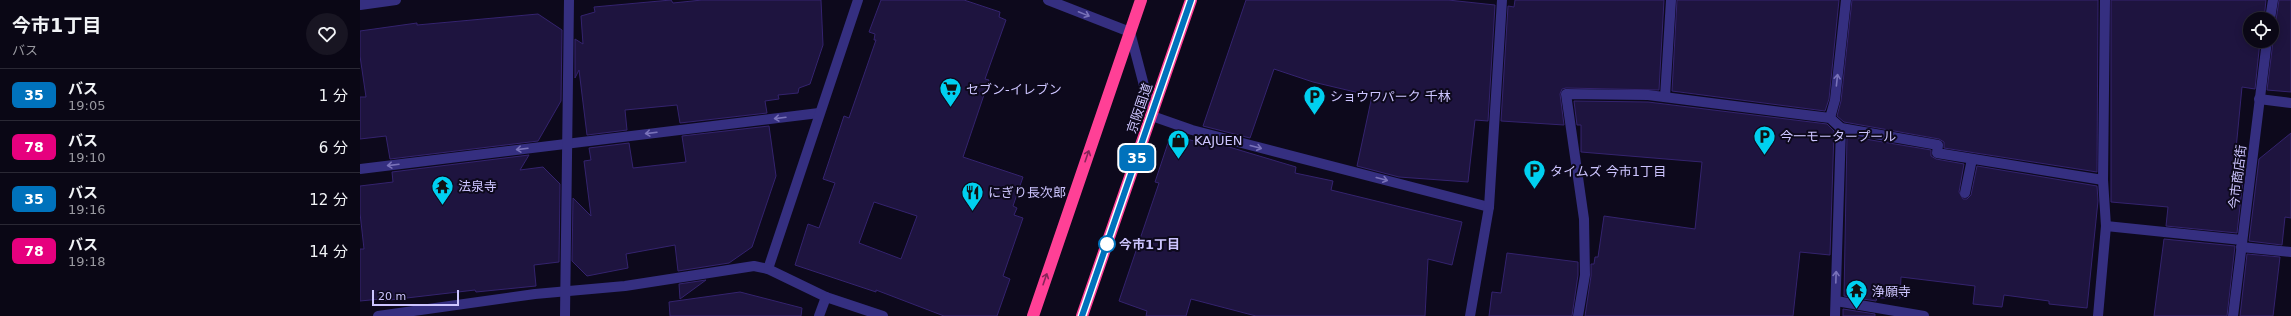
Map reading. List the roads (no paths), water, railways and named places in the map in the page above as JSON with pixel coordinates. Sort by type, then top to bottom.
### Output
[{"type":"highway","points":[[1033,316],[1141,0]]},
{"type":"highway","name":"京阪国道","points":[[1083,316],[1191,0]]},
{"type":"street","points":[[360,5],[396,0]]},
{"type":"street","points":[[565,316],[564,291],[568,143],[568,0]]},
{"type":"street","points":[[768,269],[858,0]]},
{"type":"street","points":[[1048,0],[1130,32],[1152,116],[1192,130],[1489,207]]},
{"type":"street","points":[[1470,316],[1489,207],[1502,0]]},
{"type":"street","points":[[1665,97],[1672,0]]},
{"type":"street","points":[[1830,118],[1835,100],[1846,0]]},
{"type":"street","points":[[2098,316],[2106,226],[2103,180],[2105,0]]},
{"type":"street","points":[[2271,12],[2273,0]]},
{"type":"street","name":"今市商店街","points":[[2233,316],[2266,48]]},
{"type":"street","points":[[1578,316],[1585,275],[1584,219],[1566,94],[1665,97],[1830,118],[1840,128],[1938,145],[1937,153],[2103,180]]},
{"type":"street","points":[[2259,99],[2291,103]]},
{"type":"street","points":[[360,169],[819,113]]},
{"type":"street","points":[[1835,316],[1840,128]]},
{"type":"street","points":[[1965,193],[1972,159]]},
{"type":"street","points":[[2106,226],[2291,252]]},
{"type":"street","points":[[378,316],[564,291],[625,286],[754,266],[768,269],[826,297],[883,316]]},
{"type":"street","points":[[819,316],[826,297]]},
{"type":"street","points":[[1836,301],[1924,316]]},
{"type":"place","name":"セブン-イレブン","points":[[950,108]]},
{"type":"place","name":"ショウワパーク 千林","points":[[1314,116]]},
{"type":"place","name":"今一モータープール","points":[[1765,156]]},
{"type":"place","name":"KAJUEN","points":[[1179,160]]},
{"type":"place","name":"タイムズ 今市1丁目","points":[[1534,190]]},
{"type":"place","name":"法泉寺","points":[[442,206]]},
{"type":"place","name":"にぎり長次郎","points":[[973,212]]},
{"type":"place","name":"今市1丁目","points":[[1107,244]]},
{"type":"place","name":"浄願寺","points":[[1857,310]]}]
